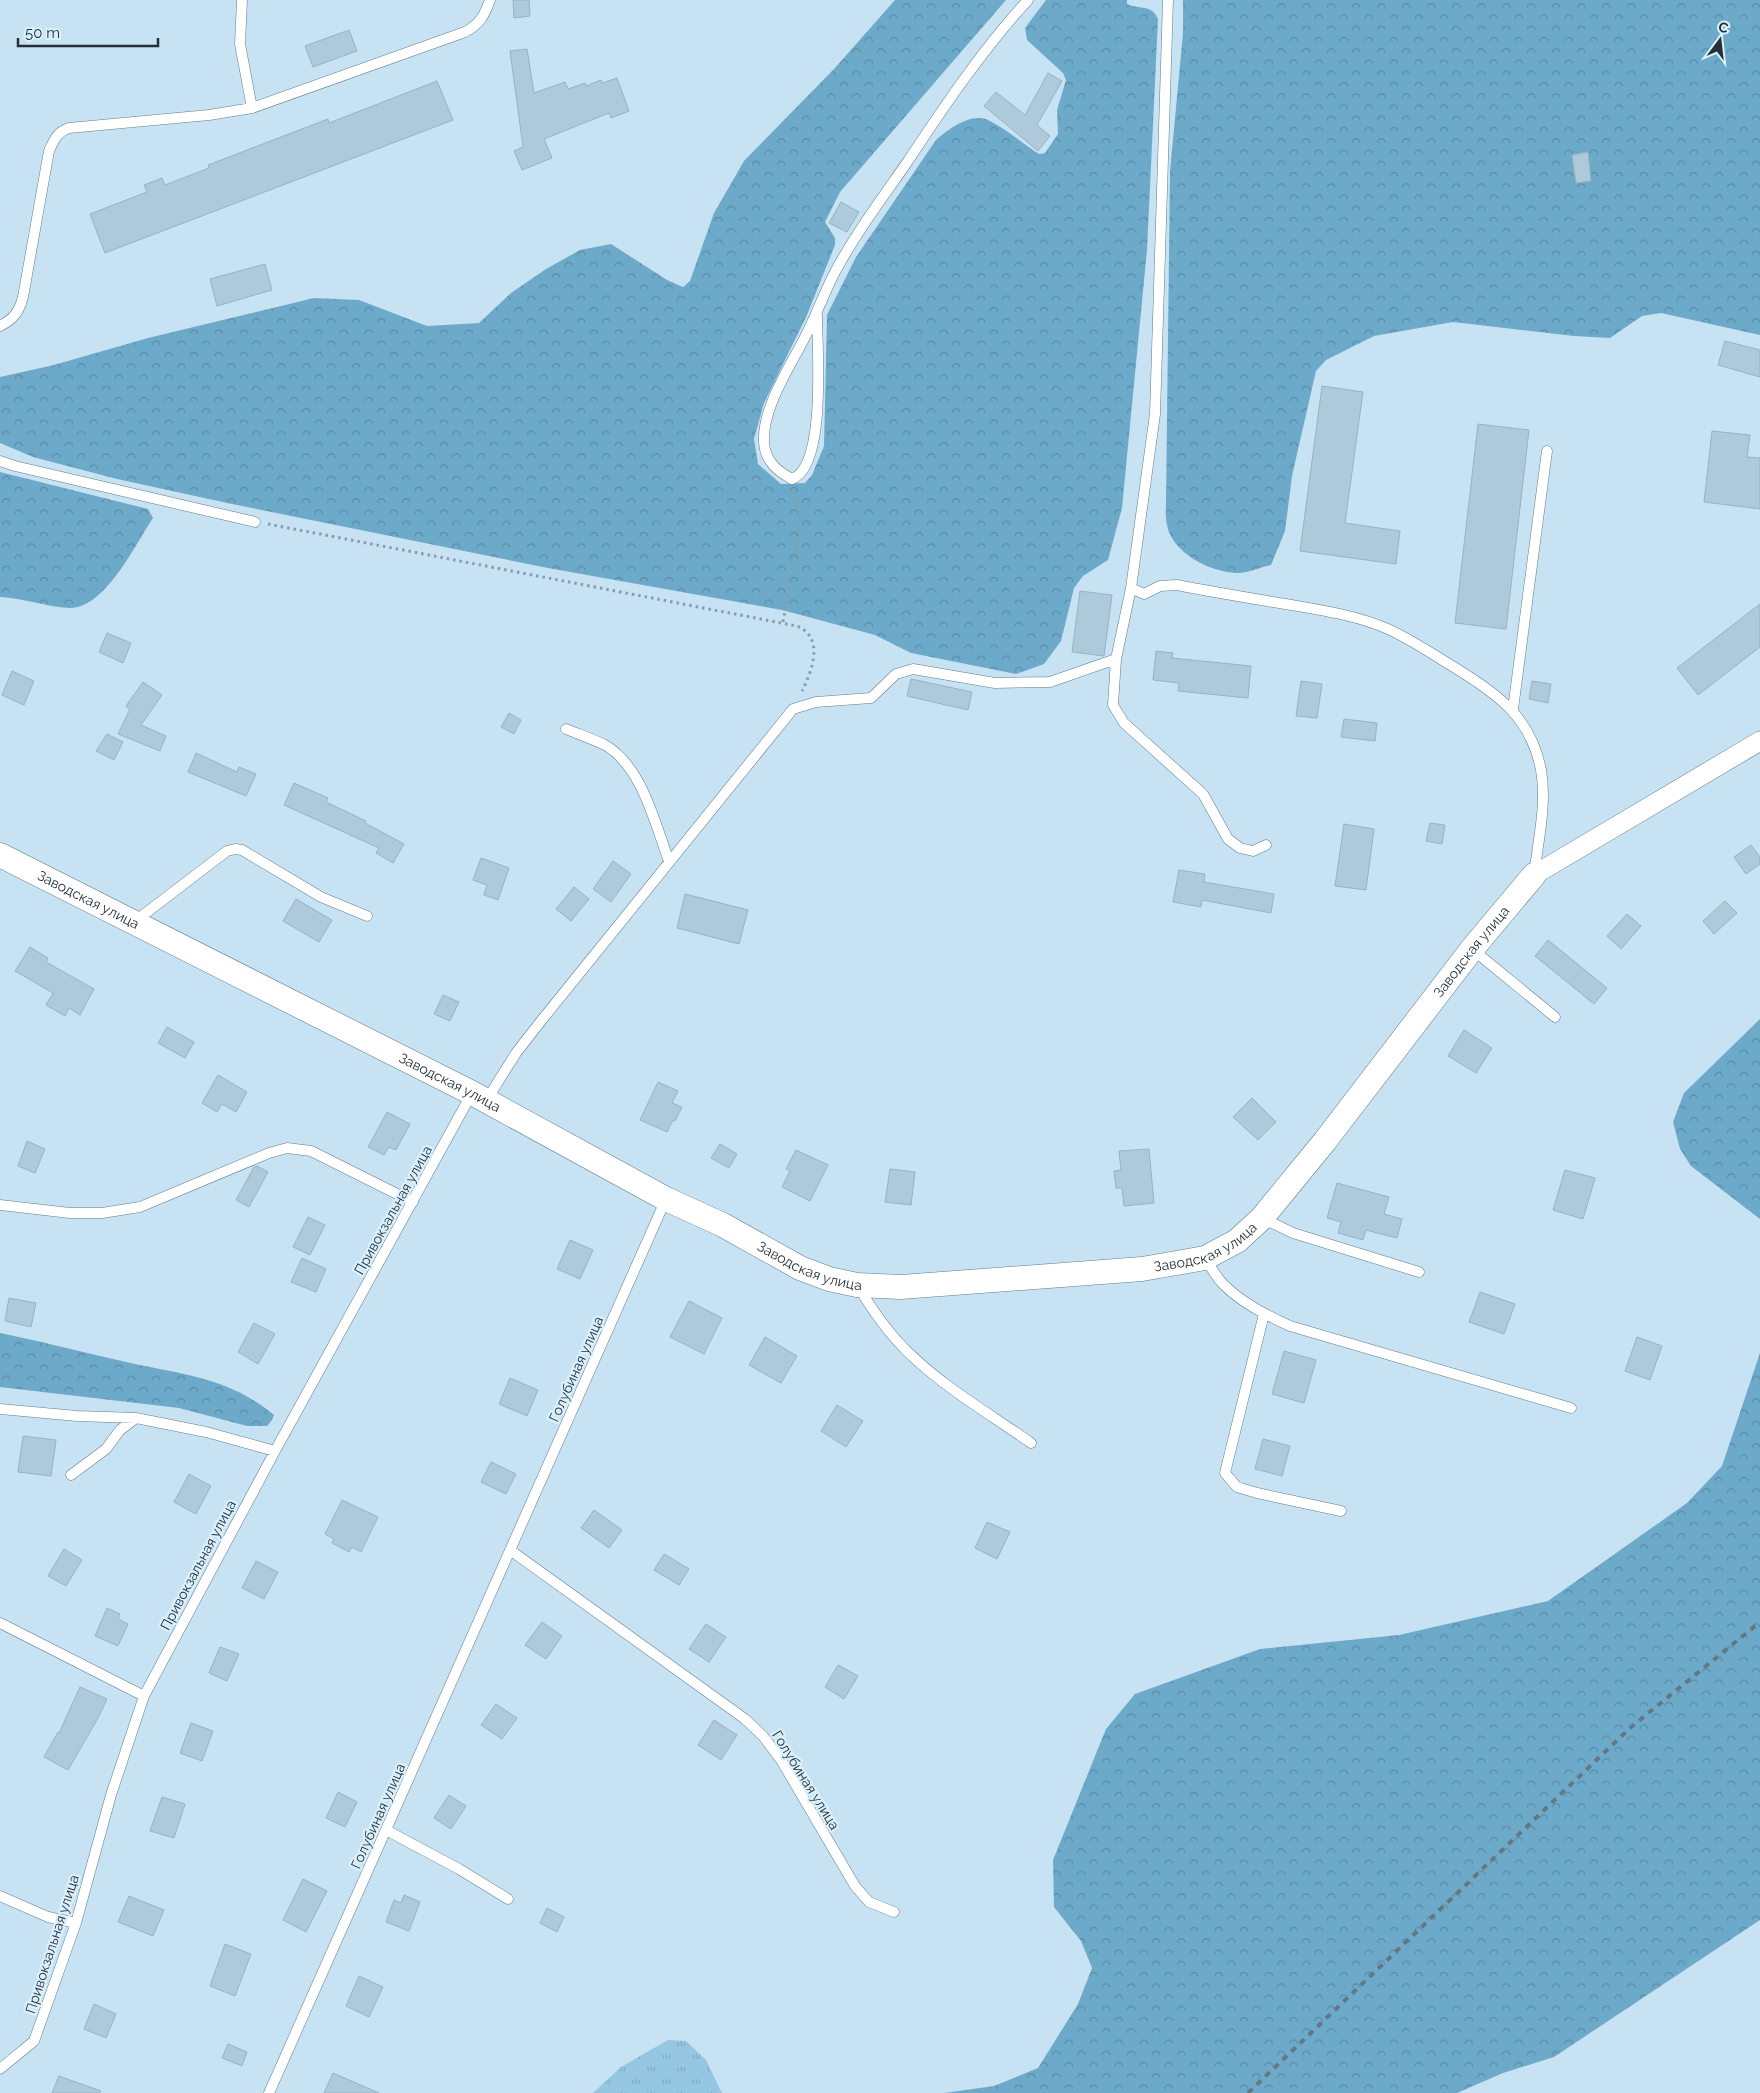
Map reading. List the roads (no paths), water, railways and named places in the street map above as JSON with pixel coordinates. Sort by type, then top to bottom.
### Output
[{"type":"street","points":[[1534,875],[1760,741]]},
{"type":"street","name":"Заводская улица","points":[[0,855],[479,1097],[666,1199],[724,1226],[800,1268],[829,1279],[857,1285],[901,1287],[1142,1269],[1205,1258],[1237,1241],[1262,1218],[1325,1141],[1472,949],[1534,875]]},
{"type":"lane","points":[[242,0],[240,44],[252,108]]},
{"type":"lane","points":[[0,326],[15,316],[19,310],[49,151],[61,130],[209,115],[252,108],[465,32],[476,27],[483,19],[490,0]]},
{"type":"lane","points":[[817,315],[816,427],[808,465],[802,473],[792,479],[779,472],[767,455],[763,442],[765,426],[776,395],[817,315],[838,267],[987,48],[1028,0]]},
{"type":"lane","points":[[1168,0],[1155,414],[1131,588],[1116,659],[1113,705],[1124,723],[1203,794],[1228,839],[1240,848],[1253,851],[1266,845]]},
{"type":"lane","points":[[1513,709],[1547,451]]},
{"type":"lane","points":[[0,461],[255,522]]},
{"type":"lane","points":[[1131,588],[1144,594],[1160,586],[1177,585],[1322,610],[1360,620],[1388,629],[1416,644],[1494,693],[1513,709],[1527,730],[1541,771],[1542,802],[1534,875]]},
{"type":"lane","name":"Привокзальная улица","points":[[3,2064],[34,2041],[76,1924],[111,1795],[144,1696],[275,1451],[414,1202],[479,1097],[793,709],[816,702],[871,698],[896,674],[913,669],[994,683],[1050,682],[1116,659]]},
{"type":"lane","points":[[566,729],[605,745],[617,754],[626,765],[639,782],[669,861]]},
{"type":"lane","points":[[134,922],[227,852],[235,849],[242,850],[321,897],[368,916]]},
{"type":"lane","points":[[1472,949],[1555,1017]]},
{"type":"lane","points":[[0,1205],[70,1213],[102,1213],[140,1207],[269,1153],[287,1148],[311,1151],[414,1202]]},
{"type":"lane","name":"Голубиная улица","points":[[269,2093],[666,1199]]},
{"type":"lane","points":[[1262,1218],[1293,1233],[1419,1272]]},
{"type":"lane","points":[[1205,1258],[1222,1283],[1234,1294],[1264,1314],[1290,1326],[1571,1408]]},
{"type":"lane","points":[[857,1285],[893,1336],[910,1354],[938,1377],[1031,1443]]},
{"type":"lane","points":[[1264,1314],[1225,1473],[1237,1487],[1341,1511]]},
{"type":"lane","points":[[0,1410],[136,1418],[206,1432],[275,1451]]},
{"type":"lane","points":[[71,1476],[106,1449],[120,1430],[136,1418]]},
{"type":"lane","name":"Голубиная улица","points":[[510,1550],[745,1719],[763,1736],[781,1760],[855,1886],[869,1902],[894,1912]]},
{"type":"lane","points":[[0,1623],[144,1696]]},
{"type":"lane","points":[[386,1830],[508,1898]]},
{"type":"lane","points":[[0,1896],[42,1915],[76,1924]]},
{"type":"railway","points":[[1248,2093],[1630,1728],[1760,1622]]}]
